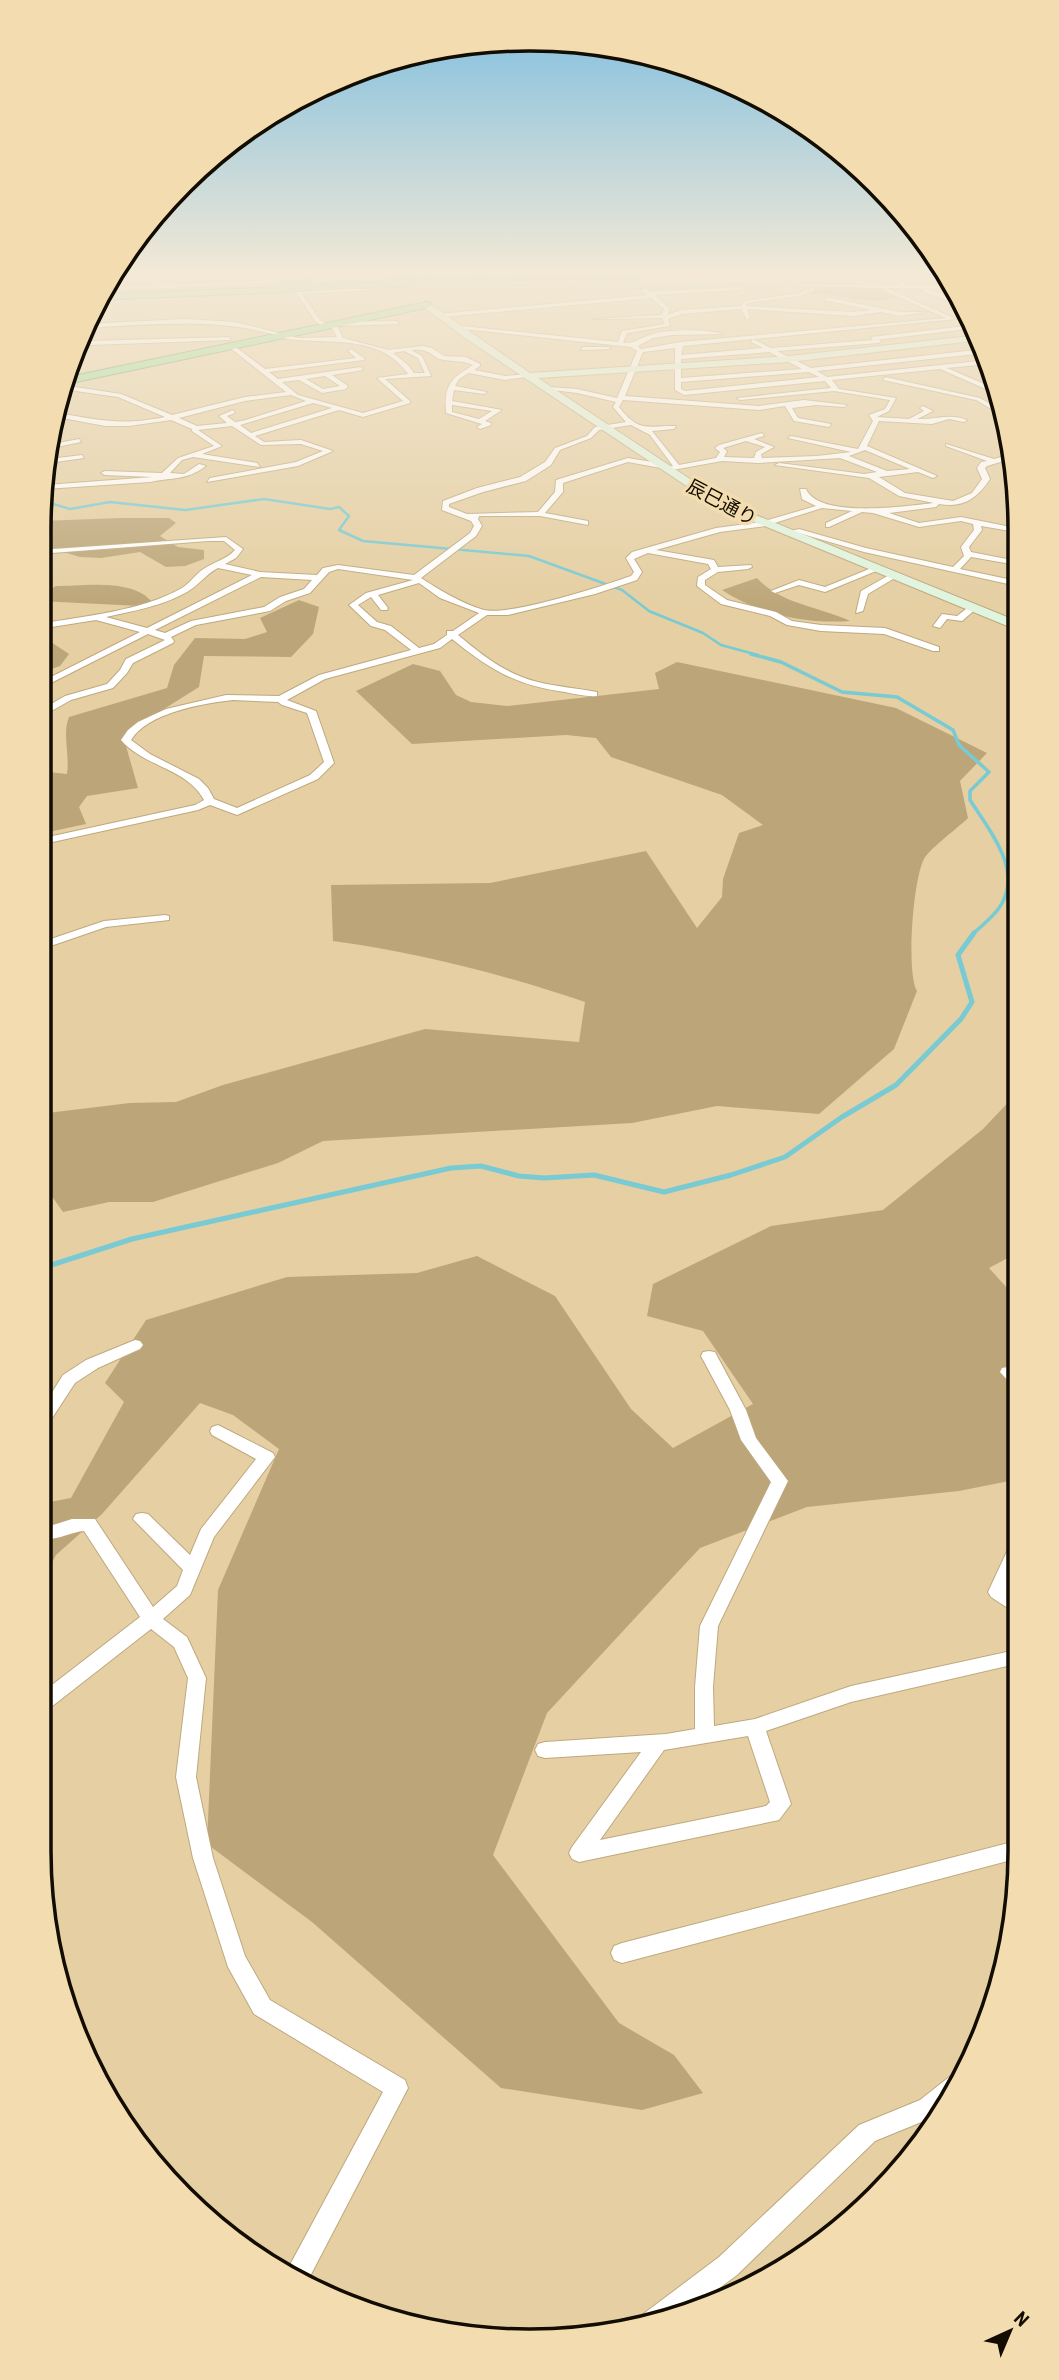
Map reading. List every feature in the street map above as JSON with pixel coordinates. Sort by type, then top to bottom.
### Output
[{"type":"street","points":[[280,385],[289,392],[314,401],[372,414],[408,402],[411,398],[390,386]]},
{"type":"street","points":[[65,416],[105,424],[169,416],[314,386],[322,391],[346,387],[343,385]]},
{"type":"street","points":[[390,386],[402,385]]},
{"type":"street","points":[[450,403],[499,411],[480,424],[449,413],[448,396],[454,385]]},
{"type":"street","name":"辰巳通り","points":[[542,385],[668,468],[706,497],[762,524],[1008,622]]},
{"type":"street","points":[[627,385],[616,407],[625,419],[646,430],[660,442],[668,468]]},
{"type":"street","points":[[679,385],[678,390],[684,393],[772,385]]},
{"type":"street","points":[[833,385],[836,389]]},
{"type":"street","points":[[913,385],[978,399],[992,408]]},
{"type":"street","points":[[73,386],[119,395],[196,428],[234,423],[314,401]]},
{"type":"street","points":[[453,388],[484,392]]},
{"type":"street","points":[[548,389],[621,399],[758,408],[804,402]]},
{"type":"street","points":[[540,514],[559,492],[559,482],[628,460],[668,468],[721,459],[762,461],[842,456],[861,449],[876,422],[872,415],[887,410],[894,399],[836,389],[747,396],[726,404]]},
{"type":"street","points":[[817,442],[851,393]]},
{"type":"street","points":[[829,425],[796,420],[788,406],[816,403],[844,405]]},
{"type":"street","points":[[250,435],[340,408]]},
{"type":"street","points":[[907,420],[930,411],[923,408]]},
{"type":"street","points":[[210,480],[298,464],[330,451],[301,442],[269,445],[222,416],[233,412]]},
{"type":"street","points":[[873,419],[932,422],[949,417],[964,420]]},
{"type":"street","points":[[417,651],[387,628],[374,624],[353,605],[373,594],[417,579],[473,534],[478,526],[476,521],[444,505],[480,490],[523,479],[548,463],[557,449],[589,437],[594,429],[633,423]]},
{"type":"street","points":[[646,430],[674,427]]},
{"type":"street","points":[[53,487],[137,482],[166,474],[180,459],[219,446],[198,435],[194,430],[196,428]]},
{"type":"street","points":[[721,459],[724,452],[718,448],[762,435]]},
{"type":"street","points":[[745,438],[771,447],[758,453],[762,461]]},
{"type":"street","points":[[791,438],[861,449],[933,476]]},
{"type":"street","points":[[59,445],[79,440]]},
{"type":"street","points":[[948,445],[993,461]]},
{"type":"street","points":[[192,455],[258,465],[265,469]]},
{"type":"street","points":[[842,456],[888,474]]},
{"type":"street","points":[[56,460],[82,457]]},
{"type":"street","points":[[803,491],[805,497],[822,506],[879,512],[957,504],[974,497],[986,479],[981,468],[1003,459]]},
{"type":"street","points":[[762,461],[885,481],[905,495],[957,504],[967,520]]},
{"type":"street","points":[[105,473],[185,476],[202,466]]},
{"type":"street","points":[[871,477],[919,470]]},
{"type":"street","points":[[957,504],[964,492]]},
{"type":"street","points":[[281,699],[285,703],[311,711],[329,763],[314,777],[237,812],[210,801],[202,788],[134,751],[126,740],[136,724],[159,715],[216,699],[281,699],[322,677],[437,646],[485,613],[524,608],[609,587],[634,578],[638,572],[630,558],[646,551],[719,530],[762,524],[822,506]]},
{"type":"street","points":[[829,525],[861,510]]},
{"type":"street","points":[[879,512],[897,520],[927,526],[967,520],[1008,529]]},
{"type":"street","points":[[476,521],[480,519],[470,514],[540,514],[585,521]]},
{"type":"street","points":[[956,569],[966,560],[965,547],[978,530],[977,523]]},
{"type":"street","points":[[787,533],[799,531],[864,550],[1008,582]]},
{"type":"street","points":[[51,551],[179,539],[217,539],[234,543],[239,549],[185,589],[146,604],[96,617],[51,624]]},
{"type":"street","points":[[646,551],[711,562],[716,570]]},
{"type":"street","points":[[967,554],[1008,561]]},
{"type":"street","points":[[217,565],[260,574],[318,578]]},
{"type":"street","points":[[96,617],[166,636],[194,623],[267,609],[283,599],[307,591],[326,570],[338,567],[417,579],[451,600],[485,613]]},
{"type":"street","points":[[748,567],[716,570],[702,577],[701,586],[724,602],[743,609],[773,614],[803,626],[885,631],[936,649]]},
{"type":"street","points":[[775,591],[799,582],[825,590],[877,569]]},
{"type":"street","points":[[51,679],[260,574]]},
{"type":"street","points":[[859,611],[864,593],[894,576]]},
{"type":"street","points":[[373,594],[384,608]]},
{"type":"street","points":[[937,626],[945,616],[959,619],[973,608]]},
{"type":"street","points":[[453,635],[488,664],[513,676],[533,684],[594,694]]},
{"type":"street","points":[[51,708],[68,698],[110,685],[129,662],[170,641],[166,636]]},
{"type":"street","points":[[51,839],[198,807],[210,801]]},
{"type":"street","points":[[51,942],[104,924],[165,918]]},
{"type":"street","points":[[51,1406],[69,1379],[92,1364],[135,1345]]},
{"type":"street","points":[[705,1736],[704,1687],[709,1626],[780,1481],[749,1440],[738,1410],[709,1356]]},
{"type":"street","points":[[51,1695],[184,1590],[207,1534],[267,1457],[218,1431]]},
{"type":"street","points":[[142,1519],[193,1569]]},
{"type":"street","points":[[51,1533],[72,1525],[89,1524],[150,1619],[181,1642],[197,1678],[186,1777],[203,1858],[236,1960],[262,2007],[397,2088],[300,2270]]},
{"type":"street","points":[[1008,1568],[997,1592],[1008,1600]]},
{"type":"street","points":[[545,1751],[658,1743],[755,1727],[851,1695],[1008,1659]]},
{"type":"street","points":[[658,1743],[579,1853],[772,1814],[781,1804],[755,1727]]},
{"type":"street","points":[[622,1953],[1008,1852]]},
{"type":"street","points":[[695,2299],[867,2133],[930,2113]]},
{"type":"shaded area","points":[[169,518],[176,523],[160,536],[178,547],[204,550],[204,559],[185,566],[166,567],[140,552],[101,558],[80,557],[51,548],[51,521]]},
{"type":"shaded area","points":[[757,578],[777,594],[850,621],[817,621],[784,616],[752,606],[722,590]]},
{"type":"shaded area","points":[[56,586],[120,586],[144,594],[152,602],[141,606],[51,602],[51,589]]},
{"type":"shaded area","points":[[299,600],[319,607],[313,634],[291,657],[204,656],[199,687],[148,719],[124,739],[138,788],[87,796],[79,807],[86,824],[51,831],[51,772],[67,774],[66,730],[69,717],[167,688],[174,665],[195,638],[245,639],[267,632],[260,618]]},
{"type":"shaded area","points":[[51,642],[69,654],[60,666],[51,669]]},
{"type":"shaded area","points":[[677,662],[896,708],[987,753],[960,781],[968,818],[927,854],[920,870],[911,947],[917,991],[894,1049],[819,1114],[717,1106],[632,1123],[323,1141],[278,1163],[153,1202],[109,1202],[63,1212],[51,1195],[51,1113],[130,1103],[176,1102],[223,1085],[425,1029],[579,1042],[585,1002],[460,965],[333,941],[331,885],[490,883],[646,851],[697,928],[722,897],[723,879],[739,833],[763,825],[722,795],[611,757],[596,738],[566,735],[412,744],[356,691],[413,664],[440,671],[456,695],[471,702],[507,706],[659,689],[655,673]]},
{"type":"shaded area","points":[[1008,1103],[1008,1258],[989,1268],[1008,1289],[1008,1481],[959,1491],[807,1507],[700,1548],[547,1713],[493,1855],[619,2023],[674,2055],[703,2093],[642,2110],[501,2088],[312,1922],[207,1844],[218,1590],[279,1449],[233,1415],[200,1403],[102,1514],[56,1555],[51,1564],[51,1502],[71,1498],[124,1402],[105,1383],[146,1320],[287,1277],[417,1273],[477,1256],[555,1296],[631,1409],[673,1448],[753,1404],[703,1331],[647,1316],[653,1284],[771,1226],[883,1210],[983,1129]]},
{"type":"waterway","points":[[52,504],[70,509],[110,502],[185,510],[264,499],[330,509],[339,507],[349,516],[339,530],[363,541],[529,556],[622,590],[649,611],[703,633],[721,645],[758,655]]},
{"type":"waterway","points":[[751,654],[781,662],[842,692],[897,697],[953,730],[959,745],[989,772],[970,791],[970,800],[1001,852],[1008,880],[1006,894],[999,908],[974,934]]},
{"type":"waterway","points":[[51,1265],[132,1239],[451,1168],[481,1166],[519,1176],[544,1178],[594,1175],[664,1192],[731,1175],[785,1157],[842,1117],[896,1085],[961,1019],[972,1002],[958,955],[974,934]]}]
